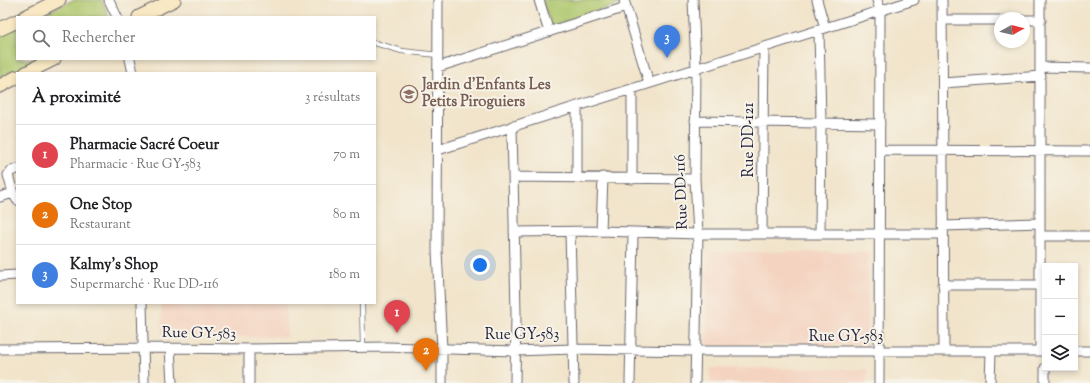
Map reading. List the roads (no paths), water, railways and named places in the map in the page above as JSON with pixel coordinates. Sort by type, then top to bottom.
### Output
[{"type":"street","points":[[27,16],[59,0]]},
{"type":"street","points":[[109,0],[117,16]]},
{"type":"street","points":[[141,16],[174,0]]},
{"type":"street","points":[[438,0],[437,250],[442,349],[442,383]]},
{"type":"street","points":[[539,0],[549,32]]},
{"type":"street","name":"Rue DD-116","points":[[693,0],[696,68],[695,179],[698,234],[695,383]]},
{"type":"street","points":[[817,0],[822,29],[820,234]]},
{"type":"street","points":[[877,0],[880,11],[879,383]]},
{"type":"street","points":[[438,150],[914,0]]},
{"type":"street","points":[[942,0],[944,351]]},
{"type":"street","points":[[1040,0],[1041,71],[1039,223],[1042,351]]},
{"type":"street","points":[[438,67],[549,32],[625,3],[649,83]]},
{"type":"street","points":[[942,20],[994,20]]},
{"type":"street","points":[[1030,20],[1041,20]]},
{"type":"street","points":[[0,29],[16,21]]},
{"type":"street","name":"Rue DD-121","points":[[762,234],[764,47]]},
{"type":"street","points":[[28,72],[52,60]]},
{"type":"street","points":[[130,60],[133,72]]},
{"type":"street","points":[[943,83],[1041,71],[1090,68]]},
{"type":"street","points":[[0,86],[16,78]]},
{"type":"street","points":[[632,89],[632,179]]},
{"type":"street","points":[[577,106],[577,177]]},
{"type":"street","points":[[695,121],[880,124]]},
{"type":"street","points":[[512,126],[516,314],[515,383]]},
{"type":"street","points":[[880,150],[1090,151]]},
{"type":"street","points":[[0,197],[15,196],[8,175],[11,171],[16,169]]},
{"type":"street","points":[[513,177],[695,179]]},
{"type":"street","points":[[601,232],[604,178]]},
{"type":"street","points":[[514,232],[879,234],[1039,223]]},
{"type":"street","points":[[570,232],[574,383]]},
{"type":"street","points":[[630,383],[633,233]]},
{"type":"street","points":[[1040,236],[1090,236]]},
{"type":"street","points":[[0,276],[16,275]]},
{"type":"street","points":[[944,285],[1040,285]]},
{"type":"street","points":[[142,304],[144,383]]},
{"type":"street","name":"Rue GY-583","points":[[0,349],[249,349],[363,347],[515,351],[573,349],[695,351],[1042,351]]},
{"type":"street","points":[[170,348],[172,383]]},
{"type":"street","points":[[249,349],[250,383]]},
{"type":"street","points":[[990,383],[991,351]]},
{"type":"street","points":[[1078,351],[1090,351]]},
{"type":"street","points":[[1045,371],[1045,383]]},
{"type":"lane","points":[[376,43],[402,51],[438,55]]},
{"type":"lane","points":[[362,304],[363,347]]},
{"type":"place","name":"Kalmy's Shop","points":[[667,58]]},
{"type":"place","name":"Jardin d'Enfants Les Petits Piroguiers","points":[[409,94]]},
{"type":"place","name":"Pharmacie Sacré Coeur","points":[[397,333]]},
{"type":"place","name":"One Stop","points":[[426,371]]}]
